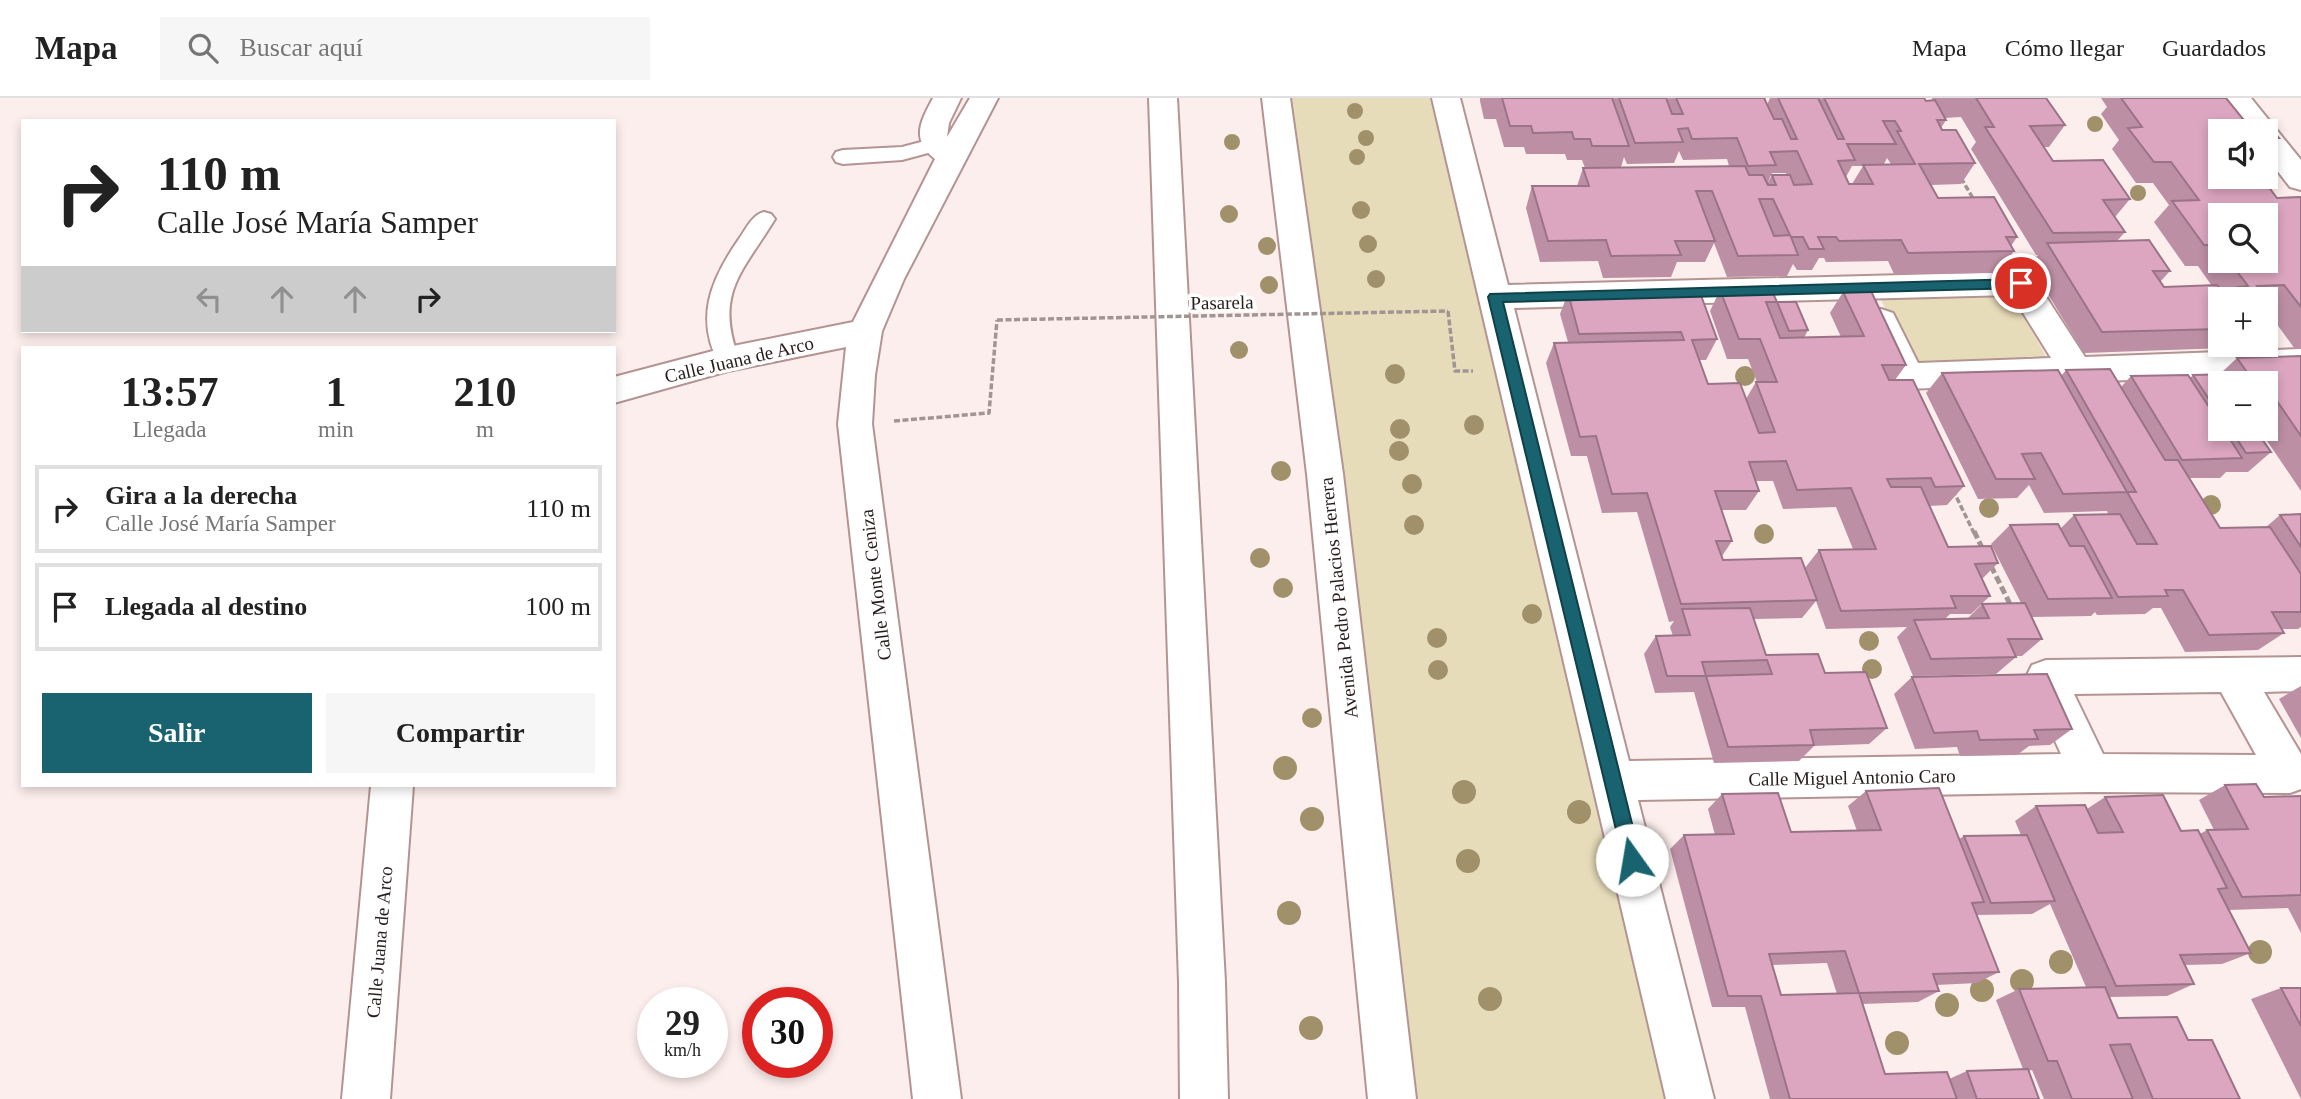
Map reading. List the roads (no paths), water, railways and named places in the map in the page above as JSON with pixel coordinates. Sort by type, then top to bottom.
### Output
[{"type":"street","points":[[944,150],[932,135],[931,125],[947,98]]},
{"type":"street","name":"Calle Monte Ceniza","points":[[937,1099],[855,424],[858,375],[865,331],[944,150],[984,98]]},
{"type":"street","points":[[1163,98],[1201,955],[1204,1099]]},
{"type":"street","name":"Avenida Pedro Palacios Herrera","points":[[1276,98],[1325,474],[1392,1099]]},
{"type":"street","points":[[1446,98],[1690,1099]]},
{"type":"street","points":[[2236,98],[2253,119]]},
{"type":"street","points":[[2278,151],[2301,180]]},
{"type":"street","points":[[1495,297],[2021,283],[2075,369]]},
{"type":"street","points":[[1866,288],[1907,376],[2301,361]]},
{"type":"street","name":"Calle Juana de Arco","points":[[616,389],[727,359],[865,331]]},
{"type":"street","points":[[2091,773],[2046,677],[2301,674]]},
{"type":"street","name":"Calle Miguel Antonio Caro","points":[[1613,781],[2091,773],[2290,774],[2232,675]]},
{"type":"street","name":"Calle Juana de Arco","points":[[366,1099],[392,787]]},
{"type":"lane","points":[[843,157],[890,157],[944,150]]},
{"type":"lane","points":[[727,359],[719,342],[715,323],[721,284],[764,219]]}]
